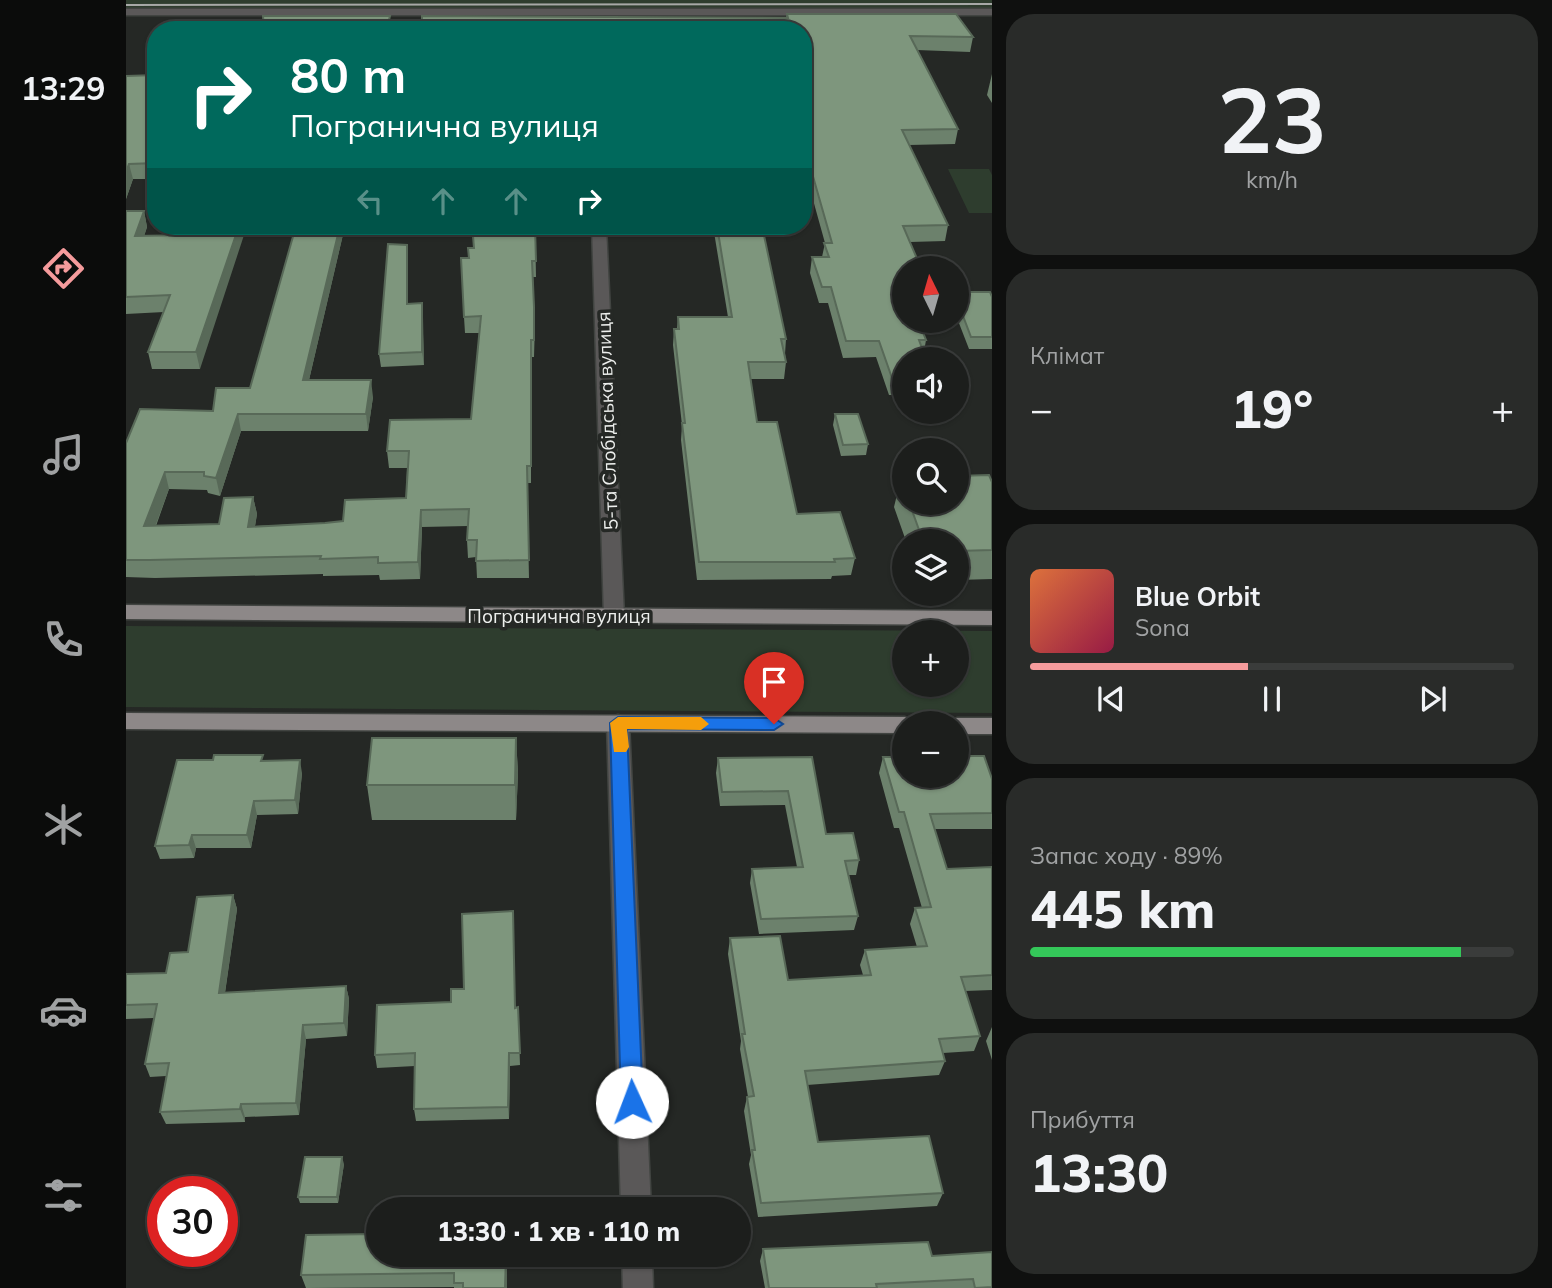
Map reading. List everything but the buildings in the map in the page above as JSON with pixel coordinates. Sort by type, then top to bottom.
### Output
[{"type":"main road","name":"Погранична вулиця","points":[[126,612],[992,618]]},
{"type":"main road","points":[[126,721],[892,725]]},
{"type":"main road","points":[[969,726],[992,726]]},
{"type":"street","points":[[126,12],[569,17],[992,12]]},
{"type":"street","name":"5-та Слобідська вулиця","points":[[599,235],[614,616]]},
{"type":"street","points":[[618,723],[636,1197]]},
{"type":"street","points":[[637,1267],[638,1288]]},
{"type":"green space","points":[[126,0],[992,0],[992,9],[126,9]]},
{"type":"green space","points":[[948,169],[989,169],[992,175],[992,213],[969,213]]},
{"type":"green space","points":[[126,626],[892,630],[892,697],[969,697],[969,631],[992,631],[992,713],[126,707]]},
{"type":"tram line","points":[[126,5],[992,4]]},
{"type":"slow traffic","points":[[620,747],[618,723],[701,724]]},
{"type":"route","points":[[632,1102],[618,723],[774,724]]}]
